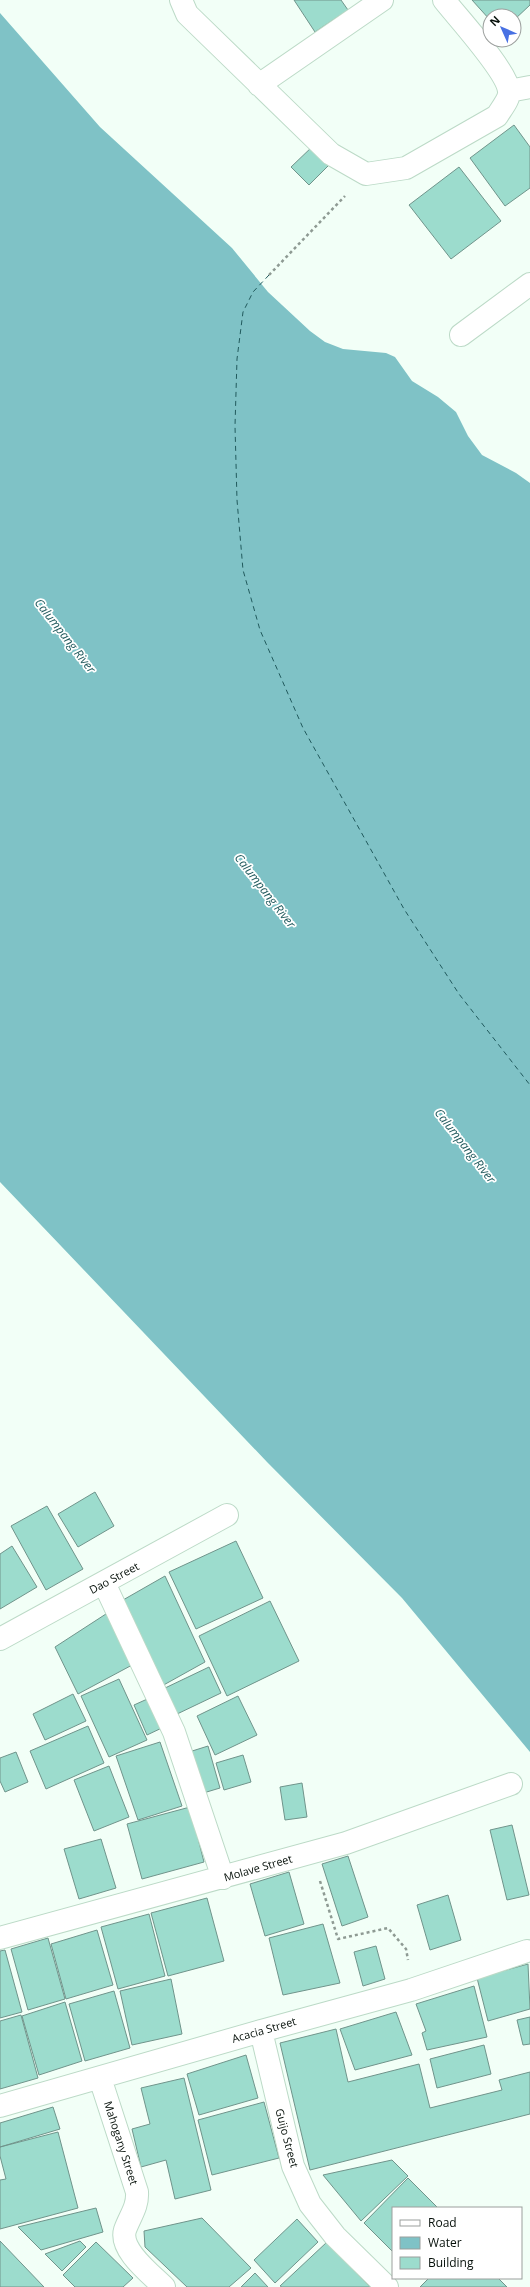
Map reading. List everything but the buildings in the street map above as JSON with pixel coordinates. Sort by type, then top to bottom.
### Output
[{"type":"street","points":[[181,0],[187,14],[331,154],[366,174],[406,168],[496,116],[505,104],[509,91],[502,73],[444,0]]},
{"type":"street","points":[[260,85],[382,0]]},
{"type":"street","points":[[509,91],[530,87]]},
{"type":"street","points":[[461,335],[530,284]]},
{"type":"street","name":"Dao Street","points":[[0,1639],[227,1515]]},
{"type":"street","points":[[104,1583],[174,1732],[223,1878]]},
{"type":"street","name":"Molave Street","points":[[0,1938],[346,1843],[510,1784]]},
{"type":"street","name":"Acacia Street","points":[[0,2106],[260,2031],[411,1990],[526,1951]]},
{"type":"street","name":"Guijo Street","points":[[260,2031],[293,2166],[310,2204],[335,2236],[387,2287]]},
{"type":"street","name":"Mahogany Street","points":[[100,2078],[137,2192],[138,2202],[125,2230],[124,2240],[127,2249],[164,2287]]},
{"type":"path","points":[[269,275],[366,174]]},
{"type":"path","points":[[312,1853],[338,1939],[388,1928],[406,1949],[411,1990]]},
{"type":"water","name":"Calumpang River","points":[[0,13],[100,127],[232,248],[268,292],[310,331],[325,342],[343,349],[386,353],[395,357],[412,381],[438,397],[456,412],[468,436],[482,455],[516,473],[530,483],[530,1752],[402,1598],[267,1462],[0,1182]]},
{"type":"ferry route","points":[[269,275],[253,292],[243,312],[237,359],[235,426],[237,500],[243,570],[260,630],[303,728],[404,909],[459,994],[530,1085]]}]
